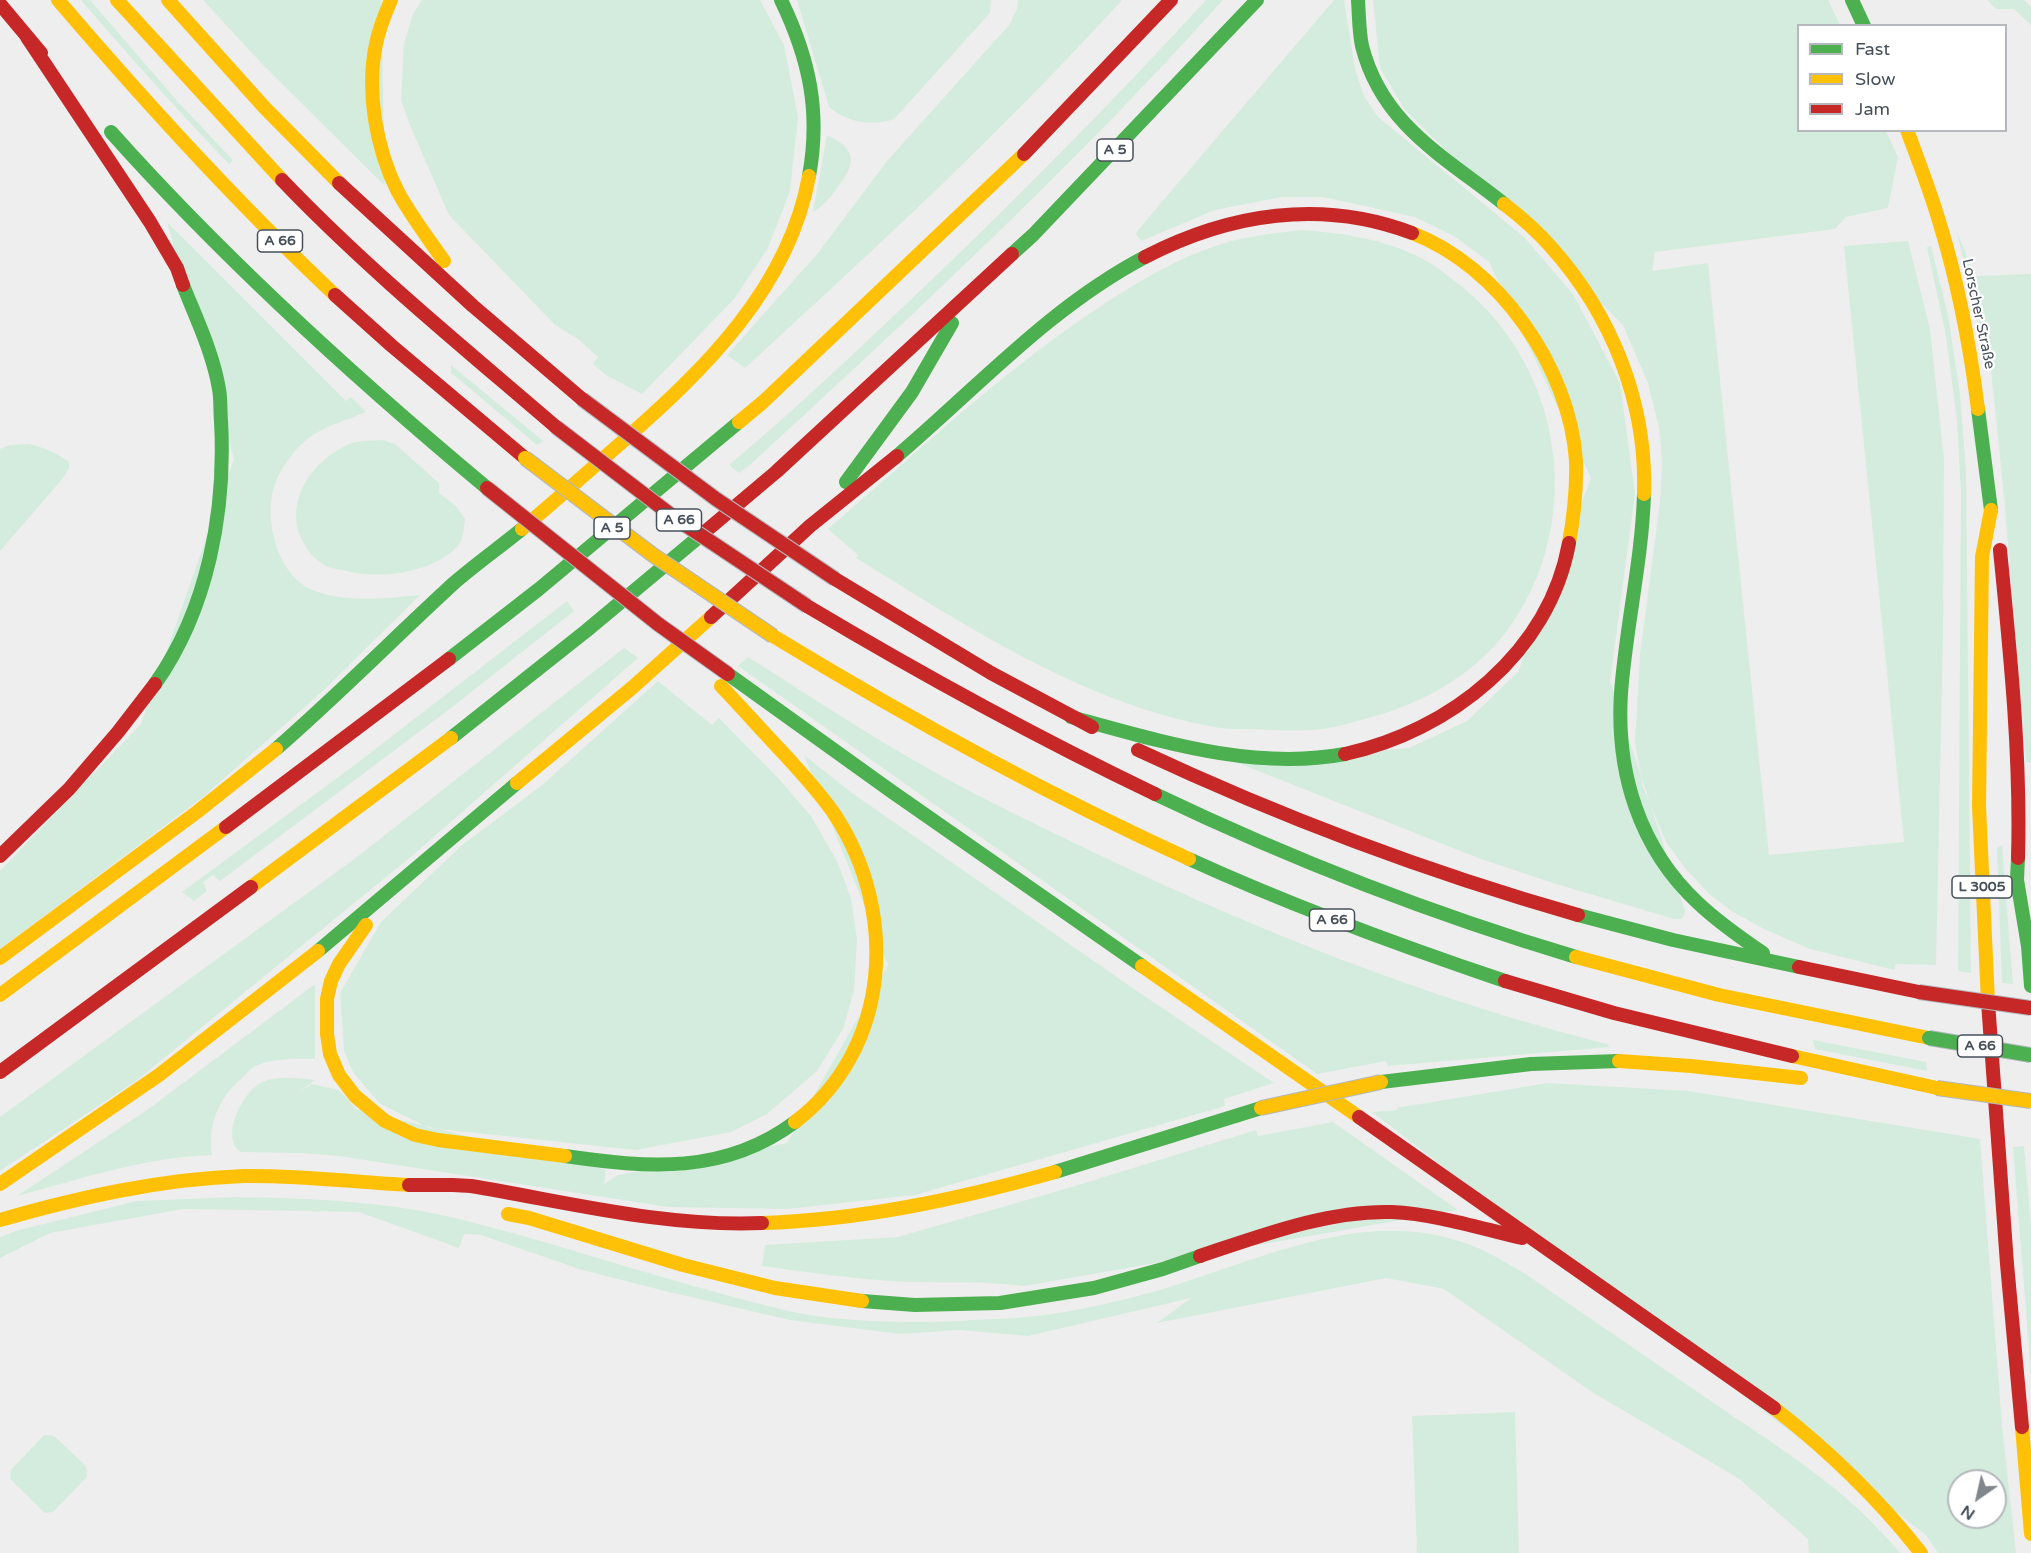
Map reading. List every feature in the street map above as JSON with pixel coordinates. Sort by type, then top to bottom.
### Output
[{"type":"main road","name":"A 66","points":[[58,0],[185,143],[315,276],[391,346],[525,458],[653,555],[773,636],[858,689],[945,739],[1034,786],[1215,872],[1308,911],[1496,978],[1609,1012],[1718,1041],[1937,1088],[2031,1101]]},
{"type":"main road","name":"A 66","points":[[117,0],[315,215],[431,320],[556,427],[675,518],[807,606],[906,666],[1080,759],[1174,805],[1360,883],[1551,950],[1648,978],[1815,1017],[2031,1055]]},
{"type":"main road","points":[[168,0],[196,34],[286,130],[483,316],[582,399],[716,499],[835,579],[991,673],[1071,717],[1157,759],[1333,834],[1424,867],[1592,919],[1780,964],[1919,992],[2031,1008]]},
{"type":"main road","points":[[391,0],[374,56],[374,97],[378,134],[392,180],[416,221],[483,316]]},
{"type":"main road","points":[[0,958],[241,778],[311,719],[477,563],[518,532],[662,407],[721,346],[767,285],[784,253],[797,222],[812,167],[816,115],[811,84],[798,34],[781,0]]},
{"type":"main road","name":"A 5","points":[[0,995],[400,697],[530,596],[763,402],[1030,148],[1171,0]]},
{"type":"main road","name":"A 5","points":[[0,1072],[415,766],[586,630],[776,472],[1041,227],[1257,0]]},
{"type":"main road","points":[[1358,0],[1366,58],[1384,102],[1421,141],[1513,210],[1555,250],[1589,298],[1617,350],[1636,405],[1645,464],[1646,493],[1644,524],[1621,692],[1622,749],[1629,796],[1647,840],[1676,881],[1715,920],[1780,964]]},
{"type":"main road","points":[[1852,0],[1863,24]]},
{"type":"main road","points":[[0,4],[141,166],[216,242],[363,381],[487,488],[723,678],[911,805],[1751,1390],[1845,1467],[1877,1499],[1921,1553]]},
{"type":"main road","points":[[0,856],[69,789],[118,732],[162,671],[184,633],[200,591],[212,546],[224,457],[219,389],[206,341],[177,268],[150,222],[27,37]]},
{"type":"main road","name":"Lorscher Straße","points":[[1908,132],[1939,219],[1956,284],[1972,361],[1991,510]]},
{"type":"main road","points":[[0,1184],[152,1081],[236,1017],[390,892],[450,837],[533,771],[655,667],[817,521],[906,448],[1050,320],[1099,282],[1150,254],[1199,233],[1228,224],[1281,213],[1318,212],[1374,220],[1414,232],[1472,267],[1495,287],[1516,310],[1533,334],[1554,372],[1564,398],[1577,477],[1572,533],[1557,584],[1531,631],[1495,676],[1477,693],[1438,718],[1379,744],[1332,756],[1299,759],[1222,753],[1172,744],[1071,717]]},
{"type":"main road","points":[[817,521],[912,392],[968,296]]},
{"type":"main road","name":"L 3005","points":[[1991,510],[2002,559],[2019,815],[2018,879],[2028,946],[2031,986]]},
{"type":"main road","name":"L 3005","points":[[1991,510],[1982,557],[1979,806],[1984,940],[2007,1264],[2031,1534]]},
{"type":"main road","points":[[390,892],[343,955],[328,990],[326,1024],[330,1056],[342,1081],[372,1111],[396,1127],[431,1139],[640,1165],[695,1164],[722,1158],[748,1150],[795,1123],[833,1084],[859,1041],[868,1018],[877,969],[876,938],[871,907],[863,877],[840,823],[823,796],[723,678]]},
{"type":"main road","points":[[2028,946],[2031,922]]},
{"type":"main road","points":[[0,1220],[84,1196],[154,1184],[218,1178],[290,1176],[335,1178],[405,1186],[458,1185],[604,1211],[686,1222],[742,1224],[799,1222],[901,1210],[970,1195],[1261,1108],[1342,1089],[1494,1066],[1583,1061],[1687,1065],[1810,1079]]},
{"type":"main road","points":[[1853,1083],[1937,1088]]},
{"type":"main road","points":[[405,1186],[437,1197]]},
{"type":"main road","points":[[494,1211],[529,1218],[683,1265],[775,1288],[866,1302],[915,1305],[1000,1303],[1094,1288],[1163,1269],[1314,1221],[1356,1213],[1392,1212],[1428,1216],[1538,1242]]},
{"type":"green space","points":[[81,0],[90,0],[178,102],[233,160],[229,164],[154,83]]},
{"type":"green space","points":[[203,0],[381,0],[385,186],[262,64]]},
{"type":"green space","points":[[422,0],[760,0],[784,45],[798,117],[790,191],[768,248],[734,299],[642,394],[606,375],[593,364],[598,357],[578,339],[555,325],[449,215],[401,100],[404,44],[413,14]]},
{"type":"green space","points":[[797,0],[991,0],[990,13],[894,119],[868,123],[843,116],[829,107]]},
{"type":"green space","points":[[1018,0],[1122,0],[1032,96],[985,142],[890,234],[745,368],[727,355],[818,253],[887,161],[1009,25],[1017,9]]},
{"type":"green space","points":[[1206,0],[1223,0],[1110,121],[992,238],[750,465],[739,473],[729,465],[828,378],[960,253],[1067,146]]},
{"type":"green space","points":[[1334,0],[1344,0],[1355,69],[1364,96],[1378,117],[1524,237],[1573,294],[1620,383],[1635,494],[1610,681],[1685,911],[1681,919],[1674,919],[1553,883],[1478,858],[1238,763],[1409,748],[1467,721],[1518,672],[1591,478],[1489,262],[1454,236],[1415,217],[1323,197],[1282,197],[1215,210],[1141,241],[1136,234]]},
{"type":"green space","points":[[1373,0],[1828,0],[1840,24],[1797,24],[1797,132],[1886,132],[1898,157],[1888,208],[1846,217],[1835,229],[1655,252],[1652,271],[1708,263],[1769,855],[1904,842],[1844,246],[1908,241],[1930,329],[1944,460],[1936,965],[1896,964],[1894,970],[1810,949],[1764,929],[1733,912],[1709,894],[1685,868],[1666,842],[1643,787],[1635,743],[1640,654],[1660,502],[1662,462],[1659,428],[1648,383],[1623,325],[1405,110],[1380,68]]},
{"type":"green space","points":[[1987,0],[2024,0],[2031,7],[2031,25],[2014,9],[1996,9]]},
{"type":"green space","points":[[827,135],[849,152],[850,164],[832,195],[813,212]]},
{"type":"green space","points":[[167,222],[346,401],[351,397],[366,412],[325,428],[310,437],[283,467],[275,484],[271,514],[272,530],[282,560],[302,584],[328,595],[368,599],[420,595],[325,689],[203,797],[0,949],[0,871],[141,724],[234,459]]},
{"type":"green space","points":[[1956,229],[1975,276],[2031,274],[2031,763],[2026,762],[1991,370]]},
{"type":"green space","points":[[1301,230],[1334,233],[1384,243],[1415,255],[1437,267],[1493,316],[1521,356],[1541,400],[1552,447],[1555,495],[1548,543],[1532,589],[1506,632],[1492,649],[1459,677],[1402,707],[1323,729],[1295,731],[1226,729],[1166,716],[1073,681],[984,635],[856,558],[858,555],[828,529],[989,389],[1057,337],[1119,294],[1177,262],[1218,245],[1253,236]]},
{"type":"green space","points":[[1931,246],[1948,315],[1960,394],[1966,471],[1971,973],[1958,971],[1961,492],[1957,421],[1946,336],[1927,247]]},
{"type":"green space","points":[[451,365],[543,441],[537,445],[451,373]]},
{"type":"green space","points":[[383,440],[395,444],[439,483],[439,493],[456,506],[465,519],[460,542],[455,549],[431,564],[401,573],[356,573],[326,566],[308,550],[301,538],[297,524],[299,496],[313,472],[334,452],[351,443]]},
{"type":"green space","points":[[29,444],[45,449],[69,462],[69,468],[64,477],[0,551],[0,449],[10,445]]},
{"type":"green space","points":[[567,601],[574,611],[451,708],[220,881],[213,875],[203,882],[207,891],[194,901],[182,892],[352,767]]},
{"type":"green space","points":[[624,648],[638,658],[413,855],[136,1081],[0,1171],[0,1117],[353,860]]},
{"type":"green space","points":[[748,657],[866,732],[938,774],[1012,813],[1150,879],[1277,934],[1407,984],[1473,1006],[1607,1044],[1610,1047],[1388,1066],[1386,1061],[1317,1074],[738,666]]},
{"type":"green space","points":[[658,681],[712,725],[719,718],[779,779],[811,816],[838,863],[851,899],[857,939],[854,991],[843,1029],[817,1071],[767,1114],[731,1132],[636,1150],[429,1128],[379,1103],[353,1072],[344,1051],[340,993],[381,922],[462,845],[541,786]]},
{"type":"green space","points":[[804,755],[852,793],[1134,989],[1274,1083],[1224,1099],[1225,1106],[915,1195],[787,1209],[668,1207],[339,1156],[241,1152],[235,1146],[232,1137],[235,1117],[246,1097],[265,1081],[286,1078],[315,1080],[299,1092],[312,1084],[339,1090],[356,1109],[606,1170],[604,1184],[618,1175],[787,1143],[888,965]]},
{"type":"green space","points":[[2002,845],[2013,984],[2002,983],[1997,848]]},
{"type":"green space","points":[[315,984],[315,1059],[277,1060],[249,1070],[226,1095],[216,1113],[212,1133],[212,1155],[138,1164],[17,1196],[147,1110]]},
{"type":"green space","points":[[1813,1040],[1926,1062],[1927,1071],[1815,1049]]},
{"type":"green space","points":[[1548,1083],[1689,1091],[1980,1139],[2007,1469],[1947,1469],[1947,1529],[2007,1529],[2007,1471],[2016,1553],[1938,1553],[1926,1535],[1372,1112],[1398,1110],[1396,1108]]},
{"type":"green space","points":[[1333,1122],[1458,1210],[1024,1286],[887,1281],[762,1266],[765,1245],[898,1237],[1075,1186],[1256,1130],[1258,1136]]},
{"type":"green space","points":[[2024,1146],[2031,1226],[2031,1375],[2013,1147]]},
{"type":"green space","points":[[234,1197],[291,1198],[375,1204],[431,1213],[523,1236],[773,1307],[832,1318],[895,1322],[1013,1318],[1066,1312],[1171,1287],[1296,1246],[1338,1236],[1380,1231],[1422,1233],[1473,1246],[1524,1273],[1818,1475],[1861,1511],[1900,1553],[1809,1553],[1808,1539],[1738,1478],[1592,1392],[1444,1289],[1386,1278],[1157,1323],[1191,1298],[1028,1336],[960,1330],[900,1334],[790,1320],[582,1270],[481,1235],[464,1234],[459,1248],[359,1212],[183,1209],[50,1233],[0,1258],[0,1237],[19,1230],[137,1201]]},
{"type":"green space","points":[[1515,1412],[1519,1553],[1417,1553],[1412,1416]]},
{"type":"green space","points":[[44,1435],[54,1436],[86,1466],[87,1477],[53,1512],[45,1513],[10,1479],[11,1470]]},
{"type":"traffic: fast","points":[[781,0],[799,43],[810,85],[814,129],[809,176]]},
{"type":"traffic: fast","points":[[1012,254],[1033,235],[1257,0]]},
{"type":"traffic: fast","points":[[1358,0],[1362,46],[1371,74],[1384,97],[1418,137],[1504,204]]},
{"type":"traffic: fast","points":[[1852,0],[1863,24]]},
{"type":"traffic: fast","points":[[111,132],[200,227],[293,317],[340,361],[487,488]]},
{"type":"traffic: fast","points":[[897,456],[1046,324],[1110,277],[1145,257]]},
{"type":"traffic: fast","points":[[155,684],[173,655],[200,592],[210,558],[220,490],[222,455],[219,389],[208,349],[183,285]]},
{"type":"traffic: fast","points":[[846,482],[912,392],[952,323]]},
{"type":"traffic: fast","points":[[1978,409],[1991,510]]},
{"type":"traffic: fast","points":[[449,659],[539,589],[739,422]]},
{"type":"traffic: fast","points":[[1644,494],[1643,519],[1621,693],[1620,722],[1628,780],[1646,833],[1660,858],[1698,903],[1763,953]]},
{"type":"traffic: fast","points":[[276,749],[454,583],[522,529]]},
{"type":"traffic: fast","points":[[451,738],[586,631],[700,536]]},
{"type":"traffic: fast","points":[[728,674],[1142,966]]},
{"type":"traffic: fast","points":[[1071,717],[1173,744],[1241,756],[1276,759],[1345,754]]},
{"type":"traffic: fast","points":[[318,951],[517,783]]},
{"type":"traffic: fast","points":[[1155,794],[1258,841],[1362,884],[1469,923],[1576,957]]},
{"type":"traffic: fast","points":[[2018,858],[2017,880],[2028,946],[2031,986]]},
{"type":"traffic: fast","points":[[1189,859],[1345,924],[1505,981]]},
{"type":"traffic: fast","points":[[1578,915],[1673,940],[1799,967]]},
{"type":"traffic: fast","points":[[1929,1038],[2031,1055]]},
{"type":"traffic: fast","points":[[1381,1082],[1531,1064],[1619,1061]]},
{"type":"traffic: fast","points":[[1055,1172],[1261,1108]]},
{"type":"traffic: fast","points":[[565,1156],[656,1164],[713,1159],[741,1151],[768,1139],[795,1122]]},
{"type":"traffic: fast","points":[[862,1301],[915,1305],[1000,1303],[1094,1288],[1200,1256]]},
{"type":"traffic: slow","points":[[58,0],[192,151],[335,295]]},
{"type":"traffic: slow","points":[[117,0],[282,180]]},
{"type":"traffic: slow","points":[[168,0],[264,107],[339,183]]},
{"type":"traffic: slow","points":[[391,0],[379,33],[373,62],[375,120],[384,157],[398,192],[444,261]]},
{"type":"traffic: slow","points":[[1908,132],[1932,198],[1952,267],[1967,338],[1978,409]]},
{"type":"traffic: slow","points":[[739,422],[763,402],[1024,154]]},
{"type":"traffic: slow","points":[[522,529],[683,386],[739,324],[763,290],[783,255],[799,217],[809,176]]},
{"type":"traffic: slow","points":[[1504,204],[1540,235],[1573,273],[1592,301],[1608,331],[1622,362],[1632,394],[1643,460],[1644,494]]},
{"type":"traffic: slow","points":[[1412,233],[1444,248],[1473,269],[1501,295],[1524,324],[1544,357],[1560,391],[1571,426],[1576,461],[1575,502],[1569,543]]},
{"type":"traffic: slow","points":[[525,458],[653,555],[773,636]]},
{"type":"traffic: slow","points":[[1988,1002],[1979,806],[1982,557],[1991,510]]},
{"type":"traffic: slow","points":[[517,783],[633,687],[711,617]]},
{"type":"traffic: slow","points":[[773,636],[978,754],[1189,859]]},
{"type":"traffic: slow","points":[[721,686],[830,807],[856,853],[869,894],[876,936],[875,978],[867,1019],[851,1057],[827,1092],[795,1122]]},
{"type":"traffic: slow","points":[[251,887],[451,738]]},
{"type":"traffic: slow","points":[[0,958],[197,812],[276,749]]},
{"type":"traffic: slow","points":[[0,995],[226,827]]},
{"type":"traffic: slow","points":[[366,925],[339,964],[331,981],[327,999],[327,1034],[330,1054],[339,1075],[355,1096],[385,1121],[415,1135],[565,1156]]},
{"type":"traffic: slow","points":[[0,1184],[159,1075],[318,951]]},
{"type":"traffic: slow","points":[[1576,957],[1719,995],[1929,1038]]},
{"type":"traffic: slow","points":[[1142,966],[1359,1117]]},
{"type":"traffic: slow","points":[[1792,1056],[1937,1088]]},
{"type":"traffic: slow","points":[[1619,1061],[1801,1078]]},
{"type":"traffic: slow","points":[[1261,1108],[1381,1082]]},
{"type":"traffic: slow","points":[[1937,1088],[2031,1101]]},
{"type":"traffic: slow","points":[[762,1223],[873,1213],[983,1191],[1055,1172]]},
{"type":"traffic: slow","points":[[0,1220],[121,1190],[213,1178],[285,1177],[409,1185]]},
{"type":"traffic: slow","points":[[508,1214],[529,1218],[683,1265],[775,1288],[862,1301]]},
{"type":"traffic: slow","points":[[1774,1408],[1852,1476],[1888,1513],[1921,1553]]},
{"type":"traffic: slow","points":[[2022,1427],[2031,1534]]},
{"type":"traffic: jam","points":[[1024,154],[1171,0]]},
{"type":"traffic: jam","points":[[0,4],[41,53]]},
{"type":"traffic: jam","points":[[27,37],[150,222],[177,268],[183,285]]},
{"type":"traffic: jam","points":[[282,180],[382,276],[556,427]]},
{"type":"traffic: jam","points":[[339,183],[473,306],[582,399]]},
{"type":"traffic: jam","points":[[1145,257],[1210,230],[1243,221],[1277,216],[1310,214],[1344,216],[1378,222],[1412,233]]},
{"type":"traffic: jam","points":[[700,536],[776,472],[1012,254]]},
{"type":"traffic: jam","points":[[335,295],[525,458]]},
{"type":"traffic: jam","points":[[582,399],[716,499],[835,579]]},
{"type":"traffic: jam","points":[[556,427],[675,518],[807,606]]},
{"type":"traffic: jam","points":[[711,617],[810,526],[897,456]]},
{"type":"traffic: jam","points":[[487,488],[658,624],[728,674]]},
{"type":"traffic: jam","points":[[1345,754],[1384,743],[1421,727],[1457,706],[1489,681],[1517,652],[1540,619],[1558,583],[1569,543]]},
{"type":"traffic: jam","points":[[2000,550],[2016,742],[2018,858]]},
{"type":"traffic: jam","points":[[835,579],[991,673],[1092,727]]},
{"type":"traffic: jam","points":[[807,606],[979,704],[1155,794]]},
{"type":"traffic: jam","points":[[226,827],[449,659]]},
{"type":"traffic: jam","points":[[0,856],[69,789],[155,684]]},
{"type":"traffic: jam","points":[[1138,750],[1246,798],[1355,842],[1410,862],[1578,915]]},
{"type":"traffic: jam","points":[[0,1072],[251,887]]},
{"type":"traffic: jam","points":[[1799,967],[1919,992]]},
{"type":"traffic: jam","points":[[1505,981],[1614,1013],[1792,1056]]},
{"type":"traffic: jam","points":[[1919,992],[2031,1008]]},
{"type":"traffic: jam","points":[[1988,1002],[2007,1264],[2022,1427]]},
{"type":"traffic: jam","points":[[1359,1117],[1774,1408]]},
{"type":"traffic: jam","points":[[409,1185],[471,1186],[616,1212],[688,1221],[762,1223]]},
{"type":"traffic: jam","points":[[1200,1256],[1294,1226],[1368,1212],[1408,1213],[1522,1238]]}]
